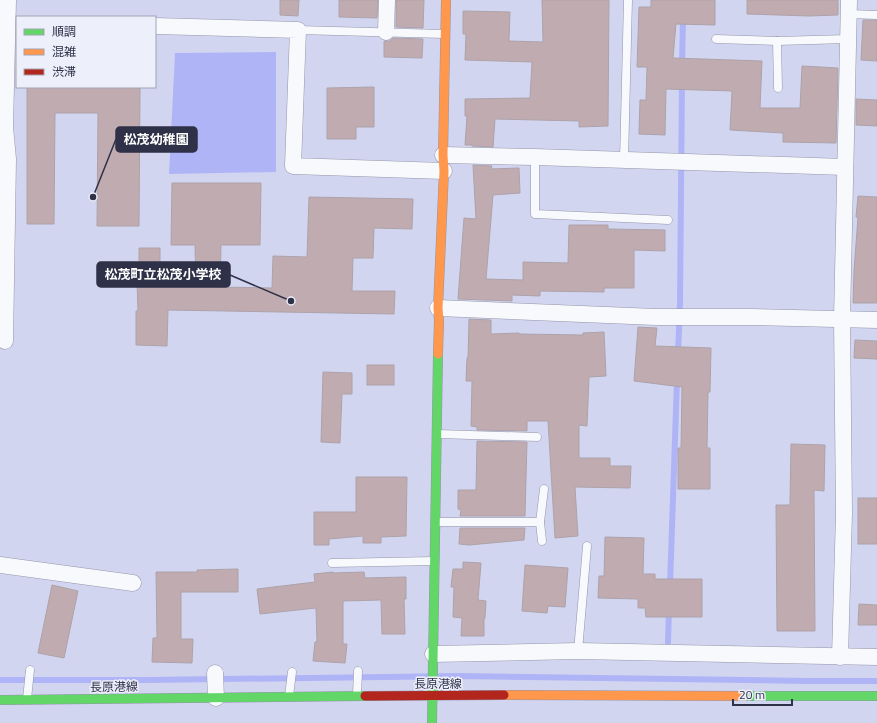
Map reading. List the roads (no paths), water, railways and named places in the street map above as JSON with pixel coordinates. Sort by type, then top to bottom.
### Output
[{"type":"main road","points":[[432,723],[438,308],[444,171],[446,0]]},
{"type":"main road","name":"長原港線","points":[[0,700],[357,696],[877,696]]},
{"type":"street","points":[[5,341],[8,159],[2,127],[12,24],[8,0]]},
{"type":"street","points":[[386,32],[387,0]]},
{"type":"street","points":[[840,657],[844,512],[842,319],[849,7]]},
{"type":"street","points":[[156,26],[298,30],[293,166],[444,171]]},
{"type":"street","points":[[443,155],[846,167]]},
{"type":"street","points":[[438,308],[656,317],[751,317],[877,320]]},
{"type":"street","points":[[0,565],[133,583]]},
{"type":"street","points":[[433,661],[578,651],[877,657]]},
{"type":"street","points":[[215,673],[216,698]]},
{"type":"lane","points":[[624,160],[628,0]]},
{"type":"lane","points":[[849,7],[877,15]]},
{"type":"lane","points":[[298,30],[445,34]]},
{"type":"lane","points":[[716,38],[777,41],[848,39]]},
{"type":"lane","points":[[777,41],[778,88]]},
{"type":"lane","points":[[535,157],[535,214],[668,220]]},
{"type":"lane","points":[[437,434],[537,437]]},
{"type":"lane","points":[[542,541],[540,522],[544,489]]},
{"type":"lane","points":[[435,522],[540,522]]},
{"type":"lane","points":[[578,651],[587,546]]},
{"type":"lane","points":[[332,562],[435,561]]},
{"type":"lane","points":[[27,700],[30,670]]},
{"type":"lane","points":[[357,696],[358,671]]},
{"type":"lane","points":[[289,697],[292,672]]},
{"type":"water","points":[[276,52],[276,172],[169,174],[175,53]]},
{"type":"waterway","points":[[682,66],[683,18]]},
{"type":"waterway","points":[[678,354],[680,304],[682,82]]},
{"type":"waterway","points":[[670,586],[677,380]]},
{"type":"waterway","points":[[668,642],[669,609]]},
{"type":"waterway","points":[[0,680],[148,680],[459,676],[877,681]]},
{"type":"place","name":"松茂幼稚園","points":[[93,197]]},
{"type":"place","name":"松茂町立松茂小学校","points":[[291,301]]}]
